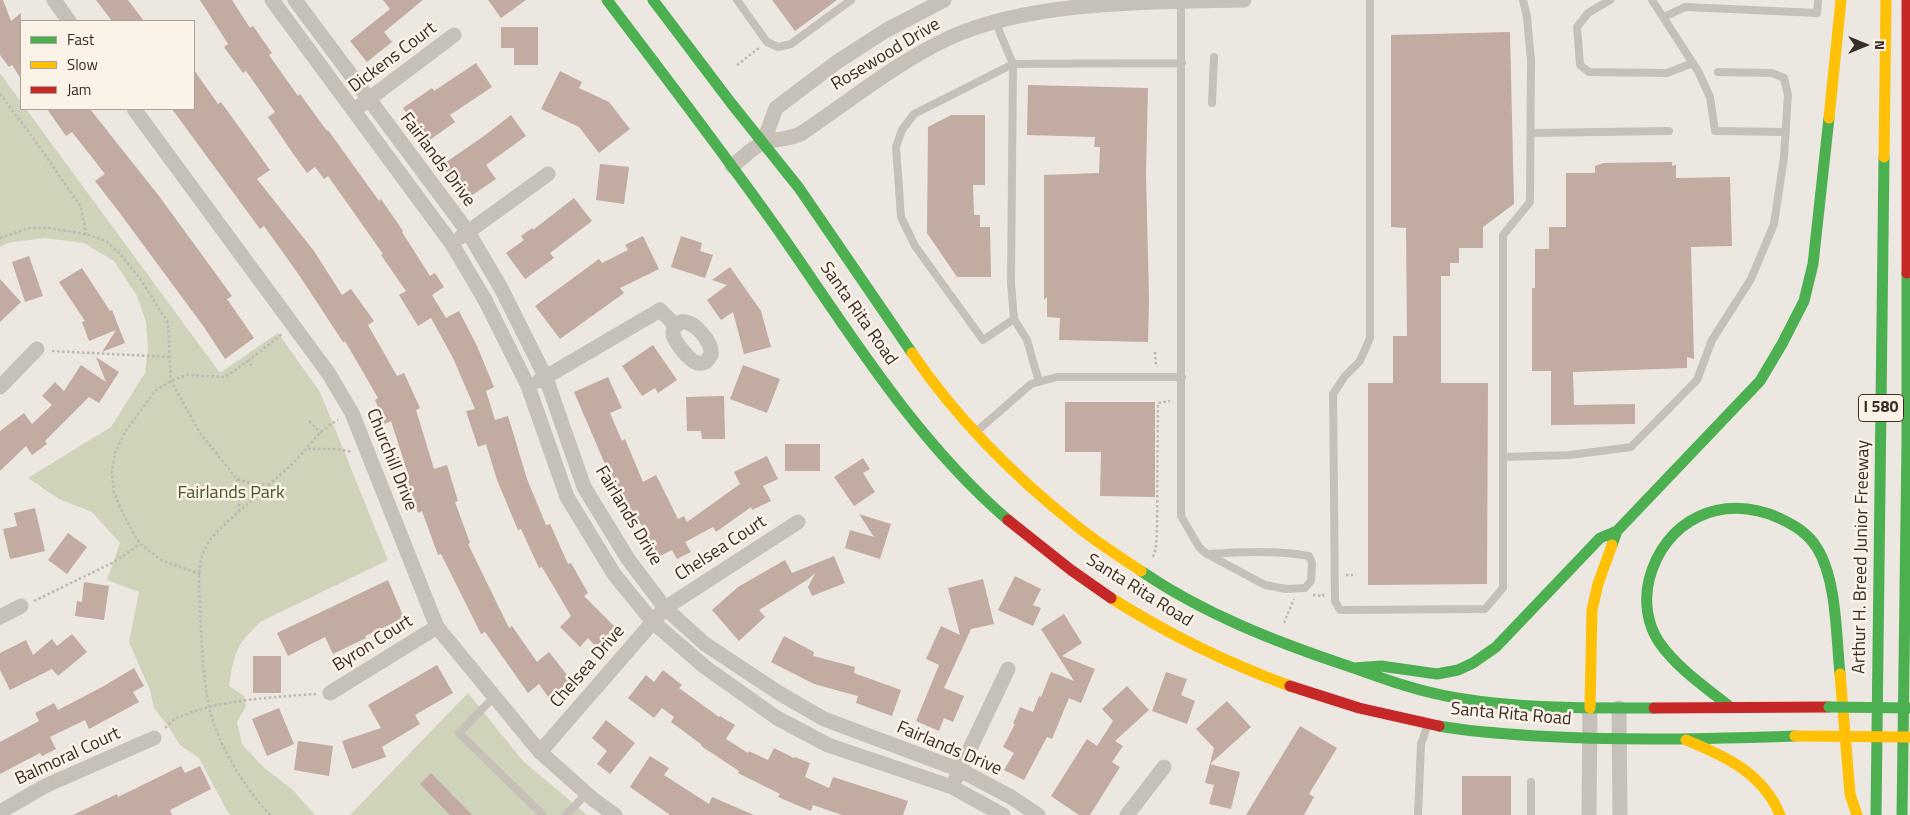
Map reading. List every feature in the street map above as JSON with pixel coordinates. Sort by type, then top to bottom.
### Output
[{"type":"main road","name":"Santa Rita Road","points":[[607,0],[732,166],[892,393],[948,460],[1002,514],[1058,559],[1108,595],[1162,629],[1214,656],[1332,700],[1452,728],[1590,739],[1686,740],[1795,736],[1910,737]]},
{"type":"main road","name":"Santa Rita Road","points":[[653,0],[800,188],[921,366],[976,433],[1029,486],[1079,528],[1147,575],[1233,622],[1286,645],[1408,687],[1457,698],[1502,703],[1590,708],[1728,706],[1910,708]]},
{"type":"main road","points":[[1590,708],[1592,610],[1598,584],[1617,531],[1760,381],[1804,301],[1813,264],[1819,218],[1841,0]]},
{"type":"main road","name":"Arthur H. Breed Junior Freeway","points":[[1876,815],[1886,0]]},
{"type":"main road","name":"I 580","points":[[1902,815],[1907,442],[1907,0]]},
{"type":"main road","points":[[1728,706],[1671,657],[1659,643],[1651,626],[1646,600],[1648,579],[1654,560],[1667,539],[1686,522],[1710,511],[1732,508],[1757,510],[1782,518],[1804,531],[1821,553],[1831,588],[1850,794],[1857,815]]},
{"type":"main road","points":[[1354,668],[1381,666],[1436,674],[1458,670],[1473,663],[1496,647],[1600,538],[1617,531]]},
{"type":"main road","points":[[1686,740],[1732,760],[1755,778],[1770,797],[1780,815]]},
{"type":"street","points":[[54,0],[68,20]]},
{"type":"street","name":"Fairlands Drive","points":[[272,0],[452,244],[485,300],[528,386],[567,497],[614,574],[653,622],[705,668],[777,718],[828,745],[952,787],[1003,815]]},
{"type":"street","name":"Fairlands Drive","points":[[295,0],[468,232],[501,288],[546,378],[584,487],[628,559],[665,608],[705,644],[779,694],[824,719],[960,770],[1011,797],[1038,815]]},
{"type":"street","name":"Rosewood Drive","points":[[763,142],[776,108],[837,62],[923,5],[944,0]]},
{"type":"street","name":"Rosewood Drive","points":[[732,166],[763,142],[799,135],[858,92],[904,62],[951,36],[994,20],[1072,6],[1244,0]]},
{"type":"street","name":"Dickens Court","points":[[354,110],[454,35]]},
{"type":"street","name":"Churchill Drive","points":[[135,110],[329,374],[352,413],[437,627],[540,752],[587,794],[615,815]]},
{"type":"street","points":[[452,244],[548,174]]},
{"type":"street","points":[[528,386],[546,378],[660,310],[676,326]]},
{"type":"street","points":[[0,387],[37,349]]},
{"type":"street","name":"Chelsea Court","points":[[665,608],[798,522]]},
{"type":"street","points":[[0,617],[21,606]]},
{"type":"street","name":"Chelsea Drive","points":[[540,752],[665,608]]},
{"type":"street","name":"Byron Court","points":[[330,693],[437,627]]},
{"type":"street","points":[[952,787],[1008,669]]},
{"type":"street","points":[[1589,815],[1590,708]]},
{"type":"street","points":[[1619,708],[1620,815]]},
{"type":"street","name":"Balmoral Court","points":[[0,812],[45,786],[154,738]]},
{"type":"street","points":[[1127,815],[1164,767]]},
{"type":"lane","points":[[737,0],[767,42],[778,47],[791,44],[850,0]]},
{"type":"lane","points":[[1370,0],[1370,338],[1360,361],[1345,376],[1333,394],[1335,601],[1340,610],[1486,609],[1503,588],[1503,235],[1530,202],[1531,61],[1527,17],[1523,0]]},
{"type":"lane","points":[[1610,0],[1588,13],[1577,27],[1580,65],[1590,72],[1667,73],[1694,63]]},
{"type":"lane","points":[[1652,0],[1694,63],[1710,97],[1714,131],[1786,132]]},
{"type":"lane","points":[[1664,17],[1685,7],[1817,13],[1818,0]]},
{"type":"lane","points":[[1181,1],[1181,516],[1198,546],[1207,554],[1265,585],[1286,589],[1305,588],[1311,581],[1312,563],[1309,556],[1294,553],[1207,554]]},
{"type":"lane","points":[[994,20],[1013,64],[1011,283],[1014,319],[1026,340],[1039,382]]},
{"type":"lane","points":[[1212,103],[1214,58]]},
{"type":"lane","points":[[1014,319],[983,340],[915,246],[901,216],[896,147],[902,130],[914,114],[1013,64],[1182,63]]},
{"type":"lane","points":[[1503,457],[1570,455],[1631,447],[1696,380],[1712,340],[1751,279],[1774,224],[1786,132],[1788,95],[1784,78],[1772,73],[1718,72]]},
{"type":"lane","points":[[1531,134],[1669,131]]},
{"type":"lane","points":[[976,433],[1031,384],[1057,377],[1182,377]]},
{"type":"lane","points":[[494,697],[459,733],[543,815]]},
{"type":"lane","points":[[1418,815],[1421,744],[1428,723]]},
{"type":"lane","points":[[1531,782],[1531,815]]},
{"type":"lane","points":[[566,815],[587,794]]},
{"type":"path","points":[[0,94],[81,207],[86,234]]},
{"type":"path","points":[[0,238],[29,228],[49,228],[86,234],[106,241],[122,256],[157,303],[168,323],[171,381],[200,433],[236,479],[239,494],[239,511]]},
{"type":"path","points":[[200,574],[161,560],[140,544],[125,518],[114,493],[112,473],[115,453],[125,432],[156,390],[171,381],[187,375],[225,377],[293,325]]},
{"type":"path","points":[[37,349],[69,353],[171,358]]},
{"type":"path","points":[[1147,575],[1156,548],[1158,403],[1171,400],[1170,372],[1156,365],[1155,352]]},
{"type":"path","points":[[248,361],[253,368]]},
{"type":"path","points":[[270,815],[246,784],[235,765],[220,738],[209,708],[201,642],[200,565],[206,546],[224,524],[294,463],[320,433],[332,423],[352,413]]},
{"type":"path","points":[[309,420],[320,433]]},
{"type":"path","points":[[306,449],[338,449],[352,452],[366,449]]},
{"type":"path","points":[[236,479],[253,484],[270,484]]},
{"type":"path","points":[[21,606],[59,590],[114,562],[140,544]]},
{"type":"path","points":[[154,738],[175,718],[209,708],[245,701],[330,693]]},
{"type":"green space","name":"Fairlands Park","points":[[0,73],[20,101],[20,110],[27,110],[220,373],[278,333],[320,392],[388,560],[262,621],[241,643],[235,657],[229,686],[244,696],[246,706],[237,722],[242,744],[264,768],[292,789],[315,815],[231,815],[227,811],[199,758],[180,745],[154,708],[150,690],[129,642],[139,592],[107,580],[120,543],[92,512],[59,499],[28,478],[111,427],[145,373],[148,348],[146,322],[137,296],[114,261],[84,243],[45,238],[7,243],[0,247]]},
{"type":"green space","points":[[468,693],[523,761],[587,815],[350,815]]},
{"type":"building","points":[[0,0],[3,0],[11,21],[21,13],[20,77],[12,65],[9,67],[0,55]]},
{"type":"building","points":[[96,0],[128,0],[143,20],[111,20]]},
{"type":"building","points":[[200,0],[232,0],[250,28],[253,26],[272,53],[269,55],[298,96],[300,94],[328,130],[379,201],[381,199],[430,276],[435,273],[444,287],[432,295],[446,318],[459,311],[477,346],[494,387],[486,391],[495,420],[508,416],[527,479],[546,525],[550,524],[568,564],[571,563],[588,593],[584,596],[616,628],[597,648],[588,638],[580,647],[560,627],[571,616],[542,567],[539,568],[521,529],[518,530],[497,480],[486,444],[478,447],[466,411],[475,409],[453,358],[431,318],[418,326],[399,295],[406,291],[381,255],[383,254],[328,176],[324,179],[315,167],[307,173],[294,155],[268,117],[275,112],[246,71],[243,73],[224,47],[228,44]]},
{"type":"building","points":[[383,0],[423,0],[384,32],[392,42],[367,62],[350,41],[390,9]]},
{"type":"building","points":[[488,0],[526,0],[501,18]]},
{"type":"building","points":[[772,0],[837,0],[795,31]]},
{"type":"building","points":[[501,27],[538,27],[538,65],[514,65],[514,48],[501,48]]},
{"type":"building","points":[[1510,32],[1514,204],[1483,227],[1483,248],[1459,248],[1459,263],[1450,263],[1450,276],[1441,276],[1441,383],[1488,383],[1487,584],[1368,585],[1368,383],[1393,383],[1393,336],[1407,336],[1406,228],[1391,227],[1391,35]]},
{"type":"building","points":[[476,63],[492,87],[450,115],[455,122],[427,142],[403,108],[432,88],[434,91]]},
{"type":"building","points":[[195,71],[218,104],[221,102],[270,170],[257,179],[314,251],[342,295],[351,289],[374,321],[368,325],[397,376],[404,373],[420,408],[416,410],[434,469],[447,465],[458,501],[455,502],[470,543],[468,544],[509,628],[512,626],[537,662],[549,652],[571,680],[549,698],[539,684],[528,693],[485,632],[481,634],[441,554],[438,555],[422,511],[418,513],[407,477],[409,477],[391,421],[385,424],[375,400],[378,398],[345,341],[343,342],[264,226],[260,229],[173,110],[195,110]]},
{"type":"building","points":[[560,71],[582,82],[579,88],[609,102],[630,129],[599,153],[579,127],[541,109]]},
{"type":"building","points":[[1028,85],[1148,88],[1146,173],[1149,299],[1148,342],[1059,340],[1060,318],[1047,317],[1047,297],[1044,300],[1044,175],[1099,173],[1100,147],[1094,147],[1095,137],[1027,135]]},
{"type":"building","points":[[48,110],[91,110],[159,196],[232,296],[227,299],[254,338],[225,359],[204,327],[95,181],[105,174],[72,132],[66,136]]},
{"type":"building","points":[[511,115],[526,136],[486,165],[496,179],[465,200],[442,165]]},
{"type":"building","points":[[951,115],[985,115],[985,185],[973,185],[974,215],[980,215],[980,227],[990,227],[991,277],[957,277],[927,233],[928,127]]},
{"type":"building","points":[[1672,162],[1672,166],[1676,165],[1676,178],[1730,177],[1732,246],[1691,247],[1694,359],[1687,357],[1687,368],[1573,372],[1574,405],[1635,404],[1635,424],[1551,425],[1551,371],[1532,371],[1532,288],[1535,288],[1535,249],[1549,249],[1549,227],[1566,227],[1566,173],[1595,173],[1595,166],[1603,163]]},
{"type":"building","points":[[600,164],[629,167],[624,204],[596,200]]},
{"type":"building","points":[[574,198],[592,221],[550,253],[554,258],[525,279],[506,253],[524,240],[521,236],[532,228],[533,230]]},
{"type":"building","points":[[643,236],[659,269],[620,288],[624,293],[560,339],[535,306],[599,259],[602,263],[628,250],[625,245]]},
{"type":"building","points":[[681,236],[702,243],[700,251],[713,255],[705,278],[671,267]]},
{"type":"building","points":[[29,256],[43,296],[25,302],[12,262]]},
{"type":"building","points":[[730,267],[761,311],[771,347],[744,354],[733,312],[721,320],[707,300],[727,285],[712,280]]},
{"type":"building","points":[[82,268],[110,311],[112,310],[125,343],[102,352],[116,330],[89,341],[82,322],[85,321],[59,282]]},
{"type":"building","points":[[0,279],[21,302],[0,322]]},
{"type":"building","points":[[653,345],[677,380],[658,393],[655,388],[642,396],[622,366]]},
{"type":"building","points":[[96,357],[119,372],[99,403],[89,397],[45,441],[47,444],[32,455],[26,446],[0,471],[0,431],[24,413],[32,424],[52,405],[42,396],[55,382],[64,391],[81,365],[106,382]]},
{"type":"building","points":[[743,365],[780,379],[767,413],[730,399]]},
{"type":"building","points":[[608,377],[622,408],[610,413],[622,441],[625,439],[643,482],[656,475],[678,519],[684,516],[687,522],[740,484],[734,472],[767,456],[778,479],[763,486],[771,501],[752,510],[751,507],[716,532],[713,527],[685,542],[691,552],[677,559],[672,550],[658,557],[641,524],[635,527],[614,485],[574,392]]},
{"type":"building","points":[[724,396],[725,439],[702,439],[701,431],[687,431],[686,397]]},
{"type":"building","points":[[1065,402],[1155,402],[1155,497],[1100,496],[1101,452],[1065,452]]},
{"type":"building","points":[[785,444],[820,444],[820,471],[785,471]]},
{"type":"building","points":[[863,458],[870,469],[863,473],[875,492],[854,506],[834,477]]},
{"type":"building","points":[[35,508],[45,551],[10,559],[3,529],[17,526],[14,513]]},
{"type":"building","points":[[859,514],[891,524],[880,559],[845,548],[850,530],[874,537]]},
{"type":"building","points":[[68,533],[87,547],[67,574],[48,560]]},
{"type":"building","points":[[834,556],[845,583],[812,596],[808,587],[815,573],[759,610],[765,617],[739,641],[712,610],[738,587],[785,560],[792,573]]},
{"type":"building","points":[[1015,576],[1041,589],[1033,605],[1041,608],[1033,626],[998,610]]},
{"type":"building","points":[[983,579],[994,624],[971,629],[944,688],[964,696],[953,722],[944,718],[939,731],[916,721],[939,665],[926,659],[941,626],[960,635],[948,588]]},
{"type":"building","points":[[388,580],[404,618],[365,636],[366,638],[333,654],[325,637],[288,656],[277,633]]},
{"type":"building","points":[[84,582],[109,586],[104,620],[75,616],[77,601],[82,602]]},
{"type":"building","points":[[1064,614],[1082,643],[1062,656],[1095,669],[1081,703],[1069,698],[1052,739],[1047,737],[1024,780],[1004,770],[1014,753],[1003,747],[1015,724],[1013,724],[1020,707],[1033,712],[1051,672],[1074,681],[1041,629]]},
{"type":"building","points":[[72,634],[87,652],[58,676],[52,669],[10,690],[0,670],[0,653],[26,640],[33,655],[52,639],[57,646]]},
{"type":"building","points":[[784,636],[814,652],[813,656],[855,667],[854,673],[901,690],[892,716],[856,703],[858,696],[814,684],[771,662]]},
{"type":"building","points":[[253,656],[281,656],[281,693],[253,693]]},
{"type":"building","points":[[437,665],[453,693],[415,715],[420,724],[382,747],[386,757],[352,769],[342,741],[381,728],[368,705]]},
{"type":"building","points":[[134,668],[144,686],[133,692],[139,702],[89,729],[85,720],[50,737],[56,749],[42,756],[40,753],[0,774],[0,742],[39,721],[35,713],[54,703],[58,710]]},
{"type":"building","points":[[663,670],[682,685],[679,688],[719,717],[735,725],[726,739],[748,753],[749,751],[768,760],[774,748],[794,758],[810,763],[805,777],[829,788],[833,777],[908,801],[903,815],[842,815],[813,805],[811,811],[778,797],[780,794],[738,773],[739,771],[701,746],[671,722],[674,717],[662,708],[654,718],[628,698],[646,675],[654,682]]},
{"type":"building","points":[[1166,672],[1187,679],[1181,695],[1195,701],[1187,724],[1152,711]]},
{"type":"building","points":[[1127,686],[1149,710],[1115,741],[1123,746],[1112,762],[1120,767],[1090,815],[1079,815],[1051,796],[1087,739],[1097,746],[1113,721],[1102,709]]},
{"type":"building","points":[[1227,701],[1251,727],[1210,764],[1240,772],[1231,809],[1209,804],[1214,785],[1205,783],[1214,748],[1196,729]]},
{"type":"building","points":[[279,708],[294,744],[267,756],[252,719]]},
{"type":"building","points":[[606,720],[635,743],[610,774],[597,764],[607,751],[592,738]]},
{"type":"building","points":[[1300,726],[1337,748],[1309,794],[1314,797],[1304,815],[1246,815]]},
{"type":"building","points":[[298,741],[333,746],[329,776],[294,770]]},
{"type":"building","points":[[650,756],[669,768],[664,775],[709,804],[712,797],[754,815],[670,815],[630,787]]},
{"type":"building","points":[[181,766],[185,773],[200,766],[211,789],[170,810],[172,815],[73,815],[117,794],[118,797]]},
{"type":"building","points":[[431,773],[472,815],[450,815],[420,784]]},
{"type":"building","points":[[1462,776],[1511,776],[1511,815],[1462,815]]},
{"type":"traffic: fast","points":[[607,0],[696,117],[783,237],[886,386],[944,456],[1008,520]]},
{"type":"traffic: fast","points":[[653,0],[731,103],[799,188],[912,353]]},
{"type":"traffic: fast","points":[[1612,545],[1617,531],[1760,381],[1804,301],[1813,264],[1829,118]]},
{"type":"traffic: fast","points":[[1876,815],[1884,157]]},
{"type":"traffic: fast","points":[[1902,815],[1907,443],[1907,273]]},
{"type":"traffic: fast","points":[[1729,706],[1692,677],[1666,651],[1652,628],[1647,604],[1649,580],[1657,559],[1668,541],[1682,527],[1698,517],[1717,510],[1737,508],[1758,511],[1779,518],[1800,530],[1817,548],[1824,561],[1832,592],[1840,674]]},
{"type":"traffic: fast","points":[[1354,668],[1381,666],[1437,674],[1458,670],[1473,663],[1496,647],[1600,538],[1617,531]]},
{"type":"traffic: fast","points":[[1141,571],[1190,601],[1241,626],[1294,647],[1415,689],[1481,702],[1506,704],[1556,707],[1654,708]]},
{"type":"traffic: fast","points":[[1829,707],[1910,708]]},
{"type":"traffic: fast","points":[[1439,726],[1501,734],[1602,739],[1795,736]]},
{"type":"traffic: slow","points":[[1829,118],[1841,0]]},
{"type":"traffic: slow","points":[[1884,157],[1886,0]]},
{"type":"traffic: slow","points":[[912,353],[948,401],[1010,468],[1078,527],[1141,571]]},
{"type":"traffic: slow","points":[[1590,708],[1592,610],[1598,584],[1612,545]]},
{"type":"traffic: slow","points":[[1111,598],[1154,624],[1198,647],[1243,668],[1290,686]]},
{"type":"traffic: slow","points":[[1840,674],[1850,794],[1857,815]]},
{"type":"traffic: slow","points":[[1795,736],[1910,737]]},
{"type":"traffic: slow","points":[[1686,740],[1728,760],[1753,777],[1773,800],[1780,815]]},
{"type":"traffic: jam","points":[[1907,0],[1907,273]]},
{"type":"traffic: jam","points":[[1008,520],[1071,570],[1111,598]]},
{"type":"traffic: jam","points":[[1290,686],[1359,708],[1439,726]]},
{"type":"traffic: jam","points":[[1654,708],[1829,707]]}]
